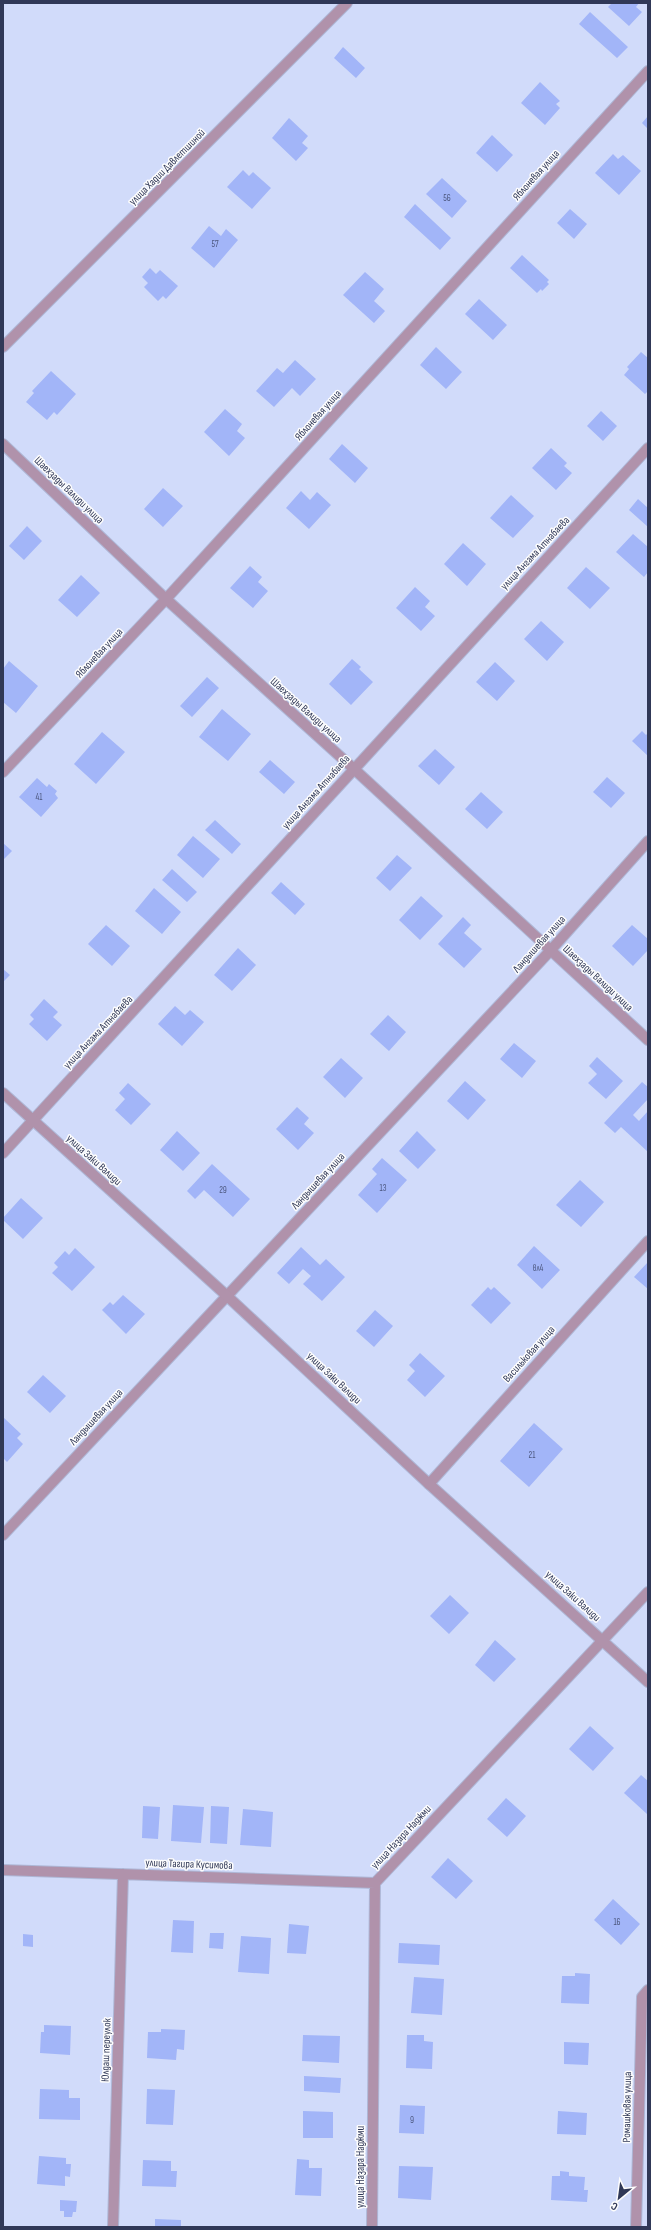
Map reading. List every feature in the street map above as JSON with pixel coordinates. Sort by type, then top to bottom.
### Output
[{"type":"street","name":"улица Хадии Давлетшиной","points":[[3,347],[348,3]]},
{"type":"street","name":"Яблоневая улица","points":[[3,772],[166,599],[648,71]]},
{"type":"street","name":"Шаехзады Валиди улица","points":[[3,444],[166,599],[354,769],[648,1040]]},
{"type":"street","name":"улица Ангама Атнабаева","points":[[3,1153],[648,448]]},
{"type":"street","name":"Ландышевая улица","points":[[3,1536],[226,1295],[550,951],[648,841]]},
{"type":"street","name":"улица Заки Валиди","points":[[3,1093],[226,1295],[429,1484],[603,1639],[648,1682]]},
{"type":"street","name":"Васильковая улица","points":[[429,1484],[648,1240]]},
{"type":"street","name":"улица Назара Наджми","points":[[372,2227],[375,1882],[648,1592]]},
{"type":"street","name":"улица Тагира Кусимова","points":[[3,1870],[375,1882]]},
{"type":"street","name":"Юлдаш переулок","points":[[113,2227],[123,1874]]},
{"type":"street","name":"Ромашковая улица","points":[[636,2227],[642,1997],[648,1990]]},
{"type":"building","points":[[612,3],[639,3],[636,7],[642,12],[629,26],[608,7]]},
{"type":"building","points":[[590,12],[628,47],[617,58],[579,24]]},
{"type":"building","points":[[343,47],[365,68],[356,78],[334,58]]},
{"type":"building","points":[[540,82],[560,101],[556,104],[560,108],[545,125],[521,103]]},
{"type":"building","points":[[648,116],[648,129],[642,123]]},
{"type":"building","points":[[289,118],[308,136],[302,143],[308,148],[296,161],[272,138]]},
{"type":"building","points":[[492,135],[513,155],[497,172],[476,153]]},
{"type":"building","points":[[613,154],[618,159],[623,155],[641,171],[619,195],[595,173]]},
{"type":"building","points":[[243,170],[249,176],[253,172],[271,188],[252,209],[227,187]]},
{"type":"building","points":[[442,178],[467,201],[452,218],[426,194]]},
{"type":"building","points":[[415,204],[451,238],[440,250],[404,217]]},
{"type":"building","points":[[570,209],[587,224],[574,239],[557,223]]},
{"type":"building","points":[[209,226],[221,236],[226,229],[238,240],[214,268],[191,248]]},
{"type":"building","points":[[522,255],[549,280],[547,282],[549,284],[542,291],[541,289],[537,293],[510,268]]},
{"type":"building","points":[[150,268],[156,274],[160,270],[178,286],[166,299],[163,296],[158,301],[144,287],[148,283],[142,277]]},
{"type":"building","points":[[365,272],[384,289],[374,301],[385,311],[374,323],[343,295]]},
{"type":"building","points":[[479,299],[507,325],[493,340],[465,314]]},
{"type":"building","points":[[436,347],[462,372],[446,389],[420,365]]},
{"type":"building","points":[[641,352],[648,358],[648,391],[645,394],[624,375],[629,369],[627,367]]},
{"type":"building","points":[[295,360],[316,379],[300,396],[292,388],[274,407],[256,391],[277,368],[283,373]]},
{"type":"building","points":[[51,371],[76,394],[57,415],[54,412],[47,420],[26,402],[34,393],[32,391]]},
{"type":"building","points":[[225,409],[242,424],[237,431],[245,438],[229,456],[204,432]]},
{"type":"building","points":[[601,411],[617,426],[603,441],[587,426]]},
{"type":"building","points":[[342,444],[368,468],[355,483],[329,459]]},
{"type":"building","points":[[551,448],[567,463],[564,466],[572,473],[556,490],[532,468]]},
{"type":"building","points":[[163,488],[183,506],[163,527],[144,509]]},
{"type":"building","points":[[301,491],[310,500],[317,492],[331,505],[309,529],[286,508]]},
{"type":"building","points":[[511,495],[534,516],[513,538],[490,518]]},
{"type":"building","points":[[638,499],[648,508],[648,527],[629,510]]},
{"type":"building","points":[[27,526],[42,541],[24,560],[9,546]]},
{"type":"building","points":[[633,534],[648,547],[648,572],[644,577],[616,552]]},
{"type":"building","points":[[463,543],[486,564],[467,586],[444,564]]},
{"type":"building","points":[[250,566],[262,577],[258,582],[268,591],[253,608],[230,588]]},
{"type":"building","points":[[586,567],[610,588],[590,609],[567,588]]},
{"type":"building","points":[[81,575],[100,593],[77,617],[58,600]]},
{"type":"building","points":[[415,587],[430,601],[425,607],[435,616],[421,631],[396,608]]},
{"type":"building","points":[[541,621],[564,642],[547,661],[524,639]]},
{"type":"building","points":[[352,659],[361,667],[359,669],[373,682],[351,705],[329,684]]},
{"type":"building","points":[[9,661],[38,686],[16,713],[3,702],[3,669]]},
{"type":"building","points":[[495,662],[515,681],[497,701],[476,682]]},
{"type":"building","points":[[207,677],[219,688],[192,717],[180,706]]},
{"type":"building","points":[[222,709],[251,734],[228,761],[199,737]]},
{"type":"building","points":[[642,731],[646,735],[648,733],[648,756],[632,741]]},
{"type":"building","points":[[102,732],[125,752],[96,784],[74,764]]},
{"type":"building","points":[[435,749],[455,767],[439,785],[418,766]]},
{"type":"building","points":[[270,760],[295,782],[284,794],[259,772]]},
{"type":"building","points":[[607,777],[625,793],[611,808],[593,792]]},
{"type":"building","points":[[37,778],[47,787],[49,784],[57,791],[55,794],[58,798],[41,817],[19,797]]},
{"type":"building","points":[[481,792],[503,812],[487,829],[465,809]]},
{"type":"building","points":[[215,820],[241,844],[232,854],[205,830]]},
{"type":"building","points":[[193,836],[220,859],[203,878],[177,855]]},
{"type":"building","points":[[3,843],[12,851],[3,860]]},
{"type":"building","points":[[397,855],[412,868],[390,891],[376,878]]},
{"type":"building","points":[[172,869],[197,892],[187,902],[162,880]]},
{"type":"building","points":[[281,882],[305,904],[295,915],[271,893]]},
{"type":"building","points":[[154,888],[181,912],[162,934],[135,911]]},
{"type":"building","points":[[421,896],[443,916],[420,940],[399,920]]},
{"type":"building","points":[[463,917],[471,925],[464,933],[482,949],[464,968],[438,944]]},
{"type":"building","points":[[106,925],[130,946],[112,966],[88,944]]},
{"type":"building","points":[[632,925],[648,939],[648,950],[633,966],[612,946]]},
{"type":"building","points":[[238,948],[256,965],[232,991],[214,975]]},
{"type":"building","points":[[3,969],[10,975],[3,982]]},
{"type":"building","points":[[44,999],[58,1012],[53,1017],[62,1025],[47,1041],[29,1024],[34,1019],[30,1015]]},
{"type":"building","points":[[175,1006],[185,1015],[190,1010],[204,1022],[182,1046],[158,1024]]},
{"type":"building","points":[[388,1015],[406,1032],[389,1051],[370,1034]]},
{"type":"building","points":[[514,1043],[536,1061],[522,1078],[500,1059]]},
{"type":"building","points":[[597,1057],[623,1081],[606,1099],[588,1083],[597,1074],[589,1066]]},
{"type":"building","points":[[341,1058],[363,1078],[345,1098],[323,1077]]},
{"type":"building","points":[[465,1081],[486,1100],[468,1120],[447,1101]]},
{"type":"building","points":[[642,1082],[648,1087],[648,1099],[633,1115],[639,1121],[648,1111],[648,1152],[621,1127],[615,1133],[604,1123]]},
{"type":"building","points":[[128,1083],[151,1104],[131,1125],[115,1110],[125,1099],[119,1093]]},
{"type":"building","points":[[297,1107],[309,1118],[304,1124],[314,1133],[298,1150],[276,1129]]},
{"type":"building","points":[[177,1131],[200,1153],[183,1171],[160,1150]]},
{"type":"building","points":[[417,1131],[436,1150],[418,1169],[399,1151]]},
{"type":"building","points":[[382,1158],[407,1180],[377,1213],[358,1195],[377,1174],[372,1169]]},
{"type":"building","points":[[212,1164],[250,1199],[233,1217],[204,1190],[195,1199],[187,1191]]},
{"type":"building","points":[[580,1180],[604,1202],[581,1227],[556,1205]]},
{"type":"building","points":[[21,1198],[43,1218],[23,1239],[3,1220],[3,1218]]},
{"type":"building","points":[[534,1246],[560,1270],[542,1289],[517,1265]]},
{"type":"building","points":[[301,1247],[320,1265],[326,1259],[345,1277],[322,1301],[303,1284],[311,1276],[303,1269],[289,1284],[277,1273]]},
{"type":"building","points":[[75,1248],[95,1267],[72,1291],[52,1273],[58,1267],[54,1263],[65,1251],[69,1255]]},
{"type":"building","points":[[648,1262],[648,1289],[634,1277]]},
{"type":"building","points":[[488,1287],[491,1290],[494,1287],[511,1303],[491,1324],[471,1305]]},
{"type":"building","points":[[123,1295],[145,1314],[126,1334],[102,1310],[110,1302],[113,1305]]},
{"type":"building","points":[[375,1310],[393,1326],[374,1347],[356,1331]]},
{"type":"building","points":[[420,1353],[445,1376],[425,1397],[407,1380],[415,1371],[409,1365]]},
{"type":"building","points":[[43,1375],[66,1396],[50,1413],[27,1392]]},
{"type":"building","points":[[3,1417],[21,1434],[17,1438],[23,1444],[7,1462],[3,1458]]},
{"type":"building","points":[[534,1423],[563,1449],[529,1487],[500,1461]]},
{"type":"building","points":[[450,1595],[469,1613],[449,1634],[430,1616]]},
{"type":"building","points":[[495,1640],[516,1659],[494,1682],[475,1665]]},
{"type":"building","points":[[590,1726],[614,1748],[593,1771],[569,1749]]},
{"type":"building","points":[[641,1775],[648,1781],[647,1814],[624,1793]]},
{"type":"building","points":[[506,1798],[526,1816],[507,1837],[487,1819]]},
{"type":"building","points":[[173,1805],[204,1807],[201,1843],[171,1841]]},
{"type":"building","points":[[143,1806],[160,1807],[158,1839],[142,1838]]},
{"type":"building","points":[[211,1806],[229,1807],[227,1844],[210,1843]]},
{"type":"building","points":[[243,1809],[273,1812],[271,1847],[240,1845]]},
{"type":"building","points":[[448,1858],[473,1881],[456,1899],[431,1877]]},
{"type":"building","points":[[613,1899],[640,1924],[621,1945],[594,1920]]},
{"type":"building","points":[[173,1920],[194,1921],[193,1953],[171,1952]]},
{"type":"building","points":[[289,1924],[309,1926],[306,1954],[287,1953]]},
{"type":"building","points":[[210,1933],[224,1933],[223,1949],[209,1948]]},
{"type":"building","points":[[23,1934],[33,1935],[33,1947],[23,1946]]},
{"type":"building","points":[[241,1936],[271,1938],[269,1974],[238,1972]]},
{"type":"building","points":[[399,1943],[440,1945],[439,1965],[398,1963]]},
{"type":"building","points":[[575,1973],[590,1974],[589,2004],[561,2003],[562,1976],[575,1976]]},
{"type":"building","points":[[414,1977],[444,1979],[442,2015],[411,2013]]},
{"type":"building","points":[[44,2025],[71,2026],[70,2055],[40,2053],[41,2032],[44,2032]]},
{"type":"building","points":[[161,2029],[185,2030],[184,2050],[177,2049],[176,2060],[147,2058],[148,2032],[161,2032]]},
{"type":"building","points":[[303,2035],[340,2036],[339,2063],[302,2061]]},
{"type":"building","points":[[407,2035],[424,2035],[424,2041],[433,2042],[432,2069],[406,2068]]},
{"type":"building","points":[[564,2042],[589,2043],[588,2065],[564,2064]]},
{"type":"building","points":[[304,2076],[341,2078],[340,2093],[304,2091]]},
{"type":"building","points":[[40,2089],[69,2090],[69,2098],[80,2098],[80,2120],[39,2119]]},
{"type":"building","points":[[147,2089],[175,2090],[173,2125],[146,2124]]},
{"type":"building","points":[[400,2105],[425,2106],[424,2134],[399,2133]]},
{"type":"building","points":[[303,2111],[333,2112],[333,2138],[303,2138]]},
{"type":"building","points":[[558,2111],[587,2113],[586,2135],[557,2134]]},
{"type":"building","points":[[39,2156],[66,2158],[66,2164],[71,2164],[70,2177],[65,2176],[65,2186],[37,2184]]},
{"type":"building","points":[[297,2159],[309,2160],[309,2168],[322,2168],[321,2196],[295,2195]]},
{"type":"building","points":[[143,2160],[171,2161],[171,2171],[177,2171],[176,2187],[142,2186]]},
{"type":"building","points":[[399,2166],[433,2167],[431,2200],[398,2198]]},
{"type":"building","points":[[560,2171],[569,2172],[569,2176],[585,2177],[584,2190],[588,2190],[587,2202],[551,2200],[552,2176],[560,2176]]},
{"type":"building","points":[[60,2200],[77,2201],[76,2212],[73,2212],[72,2217],[64,2217],[64,2211],[60,2211]]},
{"type":"building","points":[[155,2219],[181,2220],[181,2227],[155,2227]]}]
